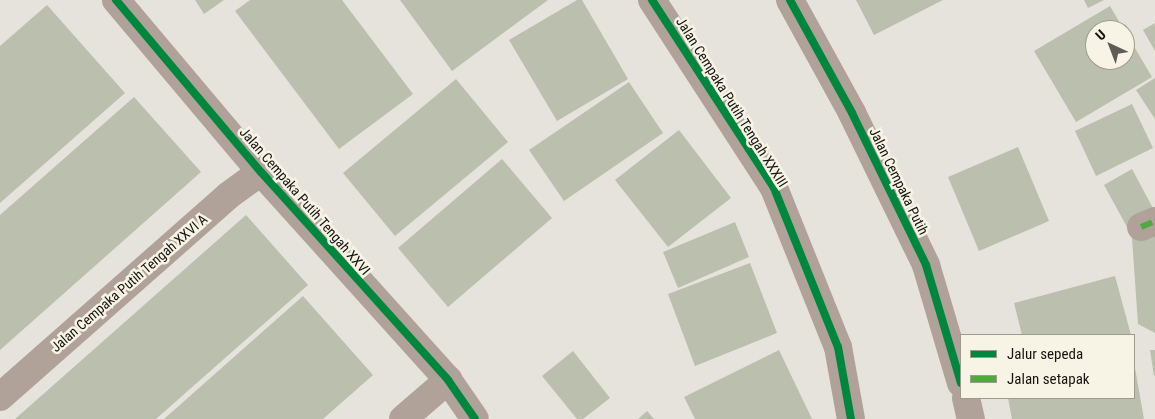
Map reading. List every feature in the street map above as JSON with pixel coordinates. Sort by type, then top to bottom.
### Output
[{"type":"street","name":"Jalan Cempaka Putih Tengah XXVI","points":[[116,0],[261,172],[448,380],[475,419]]},
{"type":"street","name":"Jalan Cempaka Putih Tengah XXXIII","points":[[652,0],[774,188],[838,346],[851,419]]},
{"type":"street","name":"Jalan Cempaka Putih","points":[[790,0],[852,113],[926,265],[960,380]]},
{"type":"street","name":"Jalan Cempaka Putih Tengah XXVI A","points":[[0,398],[229,195],[261,172]]},
{"type":"street","points":[[403,419],[448,380]]},
{"type":"street","points":[[966,399],[971,419]]},
{"type":"building","points":[[195,0],[224,0],[204,14]]},
{"type":"building","points":[[250,0],[342,0],[413,94],[339,149],[235,11]]},
{"type":"building","points":[[400,0],[548,0],[452,71]]},
{"type":"building","points":[[577,0],[582,0],[628,79],[557,121],[509,40]]},
{"type":"building","points":[[856,0],[943,0],[874,35]]},
{"type":"building","points":[[1084,0],[1104,0],[1088,8]]},
{"type":"building","points":[[47,5],[125,93],[0,203],[0,46]]},
{"type":"building","points":[[1110,6],[1118,20],[1086,20]]},
{"type":"building","points":[[1085,21],[1085,70],[1135,70],[1135,48],[1152,77],[1076,122],[1034,51]]},
{"type":"building","points":[[1155,23],[1155,51],[1143,30]]},
{"type":"building","points":[[1155,78],[1155,119],[1136,90]]},
{"type":"building","points":[[456,79],[508,142],[395,236],[343,173]]},
{"type":"building","points":[[629,82],[663,133],[564,201],[529,150]]},
{"type":"building","points":[[134,97],[201,172],[0,350],[0,215]]},
{"type":"building","points":[[1132,104],[1153,148],[1096,176],[1075,131]]},
{"type":"building","points":[[679,130],[731,198],[668,247],[615,180]]},
{"type":"building","points":[[1018,147],[1049,221],[979,251],[948,177]]},
{"type":"building","points":[[502,159],[552,218],[448,307],[398,248]]},
{"type":"building","points":[[1132,169],[1155,212],[1127,227],[1104,185]]},
{"type":"building","points":[[246,215],[308,285],[156,419],[15,419]]},
{"type":"building","points":[[735,222],[749,257],[678,288],[663,252]]},
{"type":"building","points":[[1155,227],[1155,333],[1138,324],[1132,238]]},
{"type":"building","points":[[750,263],[777,333],[695,366],[668,294]]},
{"type":"building","points":[[1115,276],[1131,334],[1022,334],[1014,303]]},
{"type":"building","points":[[303,296],[373,375],[323,419],[164,419]]},
{"type":"building","points":[[779,350],[812,419],[695,419],[684,397]]},
{"type":"building","points":[[1150,350],[1155,350],[1154,376]]},
{"type":"building","points":[[573,351],[610,398],[583,419],[577,419],[542,376]]},
{"type":"building","points":[[1135,368],[1144,419],[1012,419],[1008,399],[1135,399]]},
{"type":"building","points":[[647,411],[654,419],[638,419]]},
{"type":"marked path","points":[[1141,227],[1155,221]]},
{"type":"cycle path","points":[[116,0],[261,172],[448,380],[475,419]]},
{"type":"cycle path","points":[[652,0],[774,188],[838,347],[851,419]]},
{"type":"cycle path","points":[[790,0],[852,113],[926,265],[960,380]]}]
